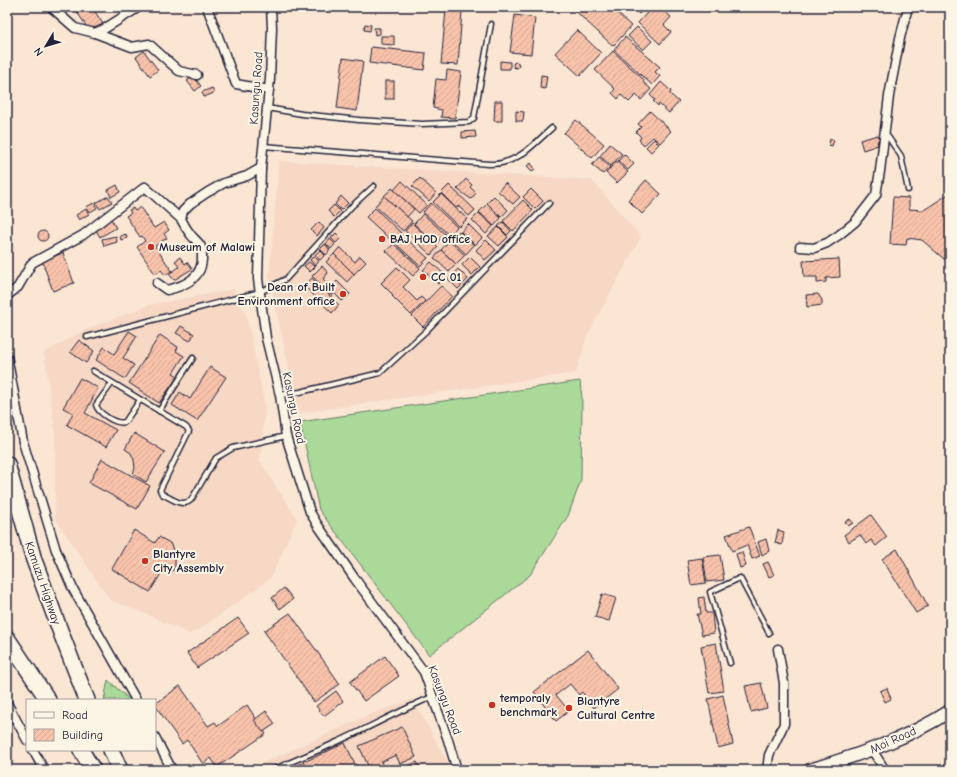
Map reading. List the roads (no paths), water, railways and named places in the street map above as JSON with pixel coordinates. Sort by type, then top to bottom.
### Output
[{"type":"highway","name":"Kamuzu Highway","points":[[7,464],[34,560],[60,633],[87,699]]},
{"type":"highway","points":[[7,638],[47,699]]},
{"type":"highway","points":[[82,751],[93,770]]},
{"type":"highway","points":[[111,751],[120,770]]},
{"type":"main road","name":"Moi Road","points":[[810,770],[872,750],[909,734],[950,711]]},
{"type":"street","points":[[51,7],[75,28],[95,33],[132,47],[149,44],[180,71],[197,75]]},
{"type":"street","points":[[95,33],[139,7]]},
{"type":"street","points":[[207,7],[236,84],[269,90]]},
{"type":"street","name":"Kasungu Road","points":[[271,7],[272,28],[269,90],[261,168],[258,279],[266,338],[280,395],[286,436],[310,512],[351,573],[424,672],[434,696],[457,770]]},
{"type":"street","points":[[800,247],[814,248],[827,243],[839,235],[855,222],[876,195],[889,96],[898,45],[908,7]]},
{"type":"street","points":[[181,219],[183,210],[208,192],[224,184],[248,176],[261,168]]},
{"type":"street","points":[[7,296],[18,287],[32,263],[83,235],[145,187],[181,219],[186,228],[201,246],[202,260],[200,269],[196,276],[188,283],[167,290],[157,283]]},
{"type":"street","points":[[7,356],[24,442],[56,550],[73,589],[135,699]]},
{"type":"street","points":[[767,770],[769,754],[784,724],[784,684],[778,649]]},
{"type":"street","points":[[7,703],[26,738]]},
{"type":"street","points":[[156,739],[172,770]]},
{"type":"street","points":[[872,750],[885,770]]},
{"type":"street","points":[[34,751],[44,770]]},
{"type":"lane","points":[[267,108],[302,114],[359,120],[422,124],[469,122],[474,118],[491,24]]},
{"type":"lane","points":[[263,146],[489,164],[504,163],[516,158],[552,128]]},
{"type":"lane","points":[[885,132],[901,156],[908,190]]},
{"type":"lane","points":[[87,337],[260,292],[286,279],[352,206],[374,186]]},
{"type":"lane","points":[[280,395],[300,392],[380,373],[426,331],[549,203]]},
{"type":"lane","points":[[159,411],[193,358]]},
{"type":"lane","points":[[93,371],[186,427],[189,431],[160,490],[162,494],[183,504],[191,500],[216,458],[233,448],[286,436]]},
{"type":"lane","points":[[112,383],[96,405],[99,411],[116,422],[125,422],[140,400]]},
{"type":"lane","points":[[730,663],[710,592],[740,578],[769,633]]},
{"type":"lane","points":[[273,770],[337,742],[389,716],[434,696]]},
{"type":"place","name":"BAJ HOD office","points":[[382,239]]},
{"type":"place","name":"Museum of Malawi","points":[[151,247]]},
{"type":"place","name":"CC 01","points":[[423,277]]},
{"type":"place","name":"Dean of Built Environment office","points":[[343,294]]},
{"type":"place","name":"Blantyre City Assembly","points":[[145,561]]},
{"type":"place","name":"temporaly benchmark","points":[[492,705]]},
{"type":"place","name":"Blantyre Cultural Centre","points":[[569,708]]}]
